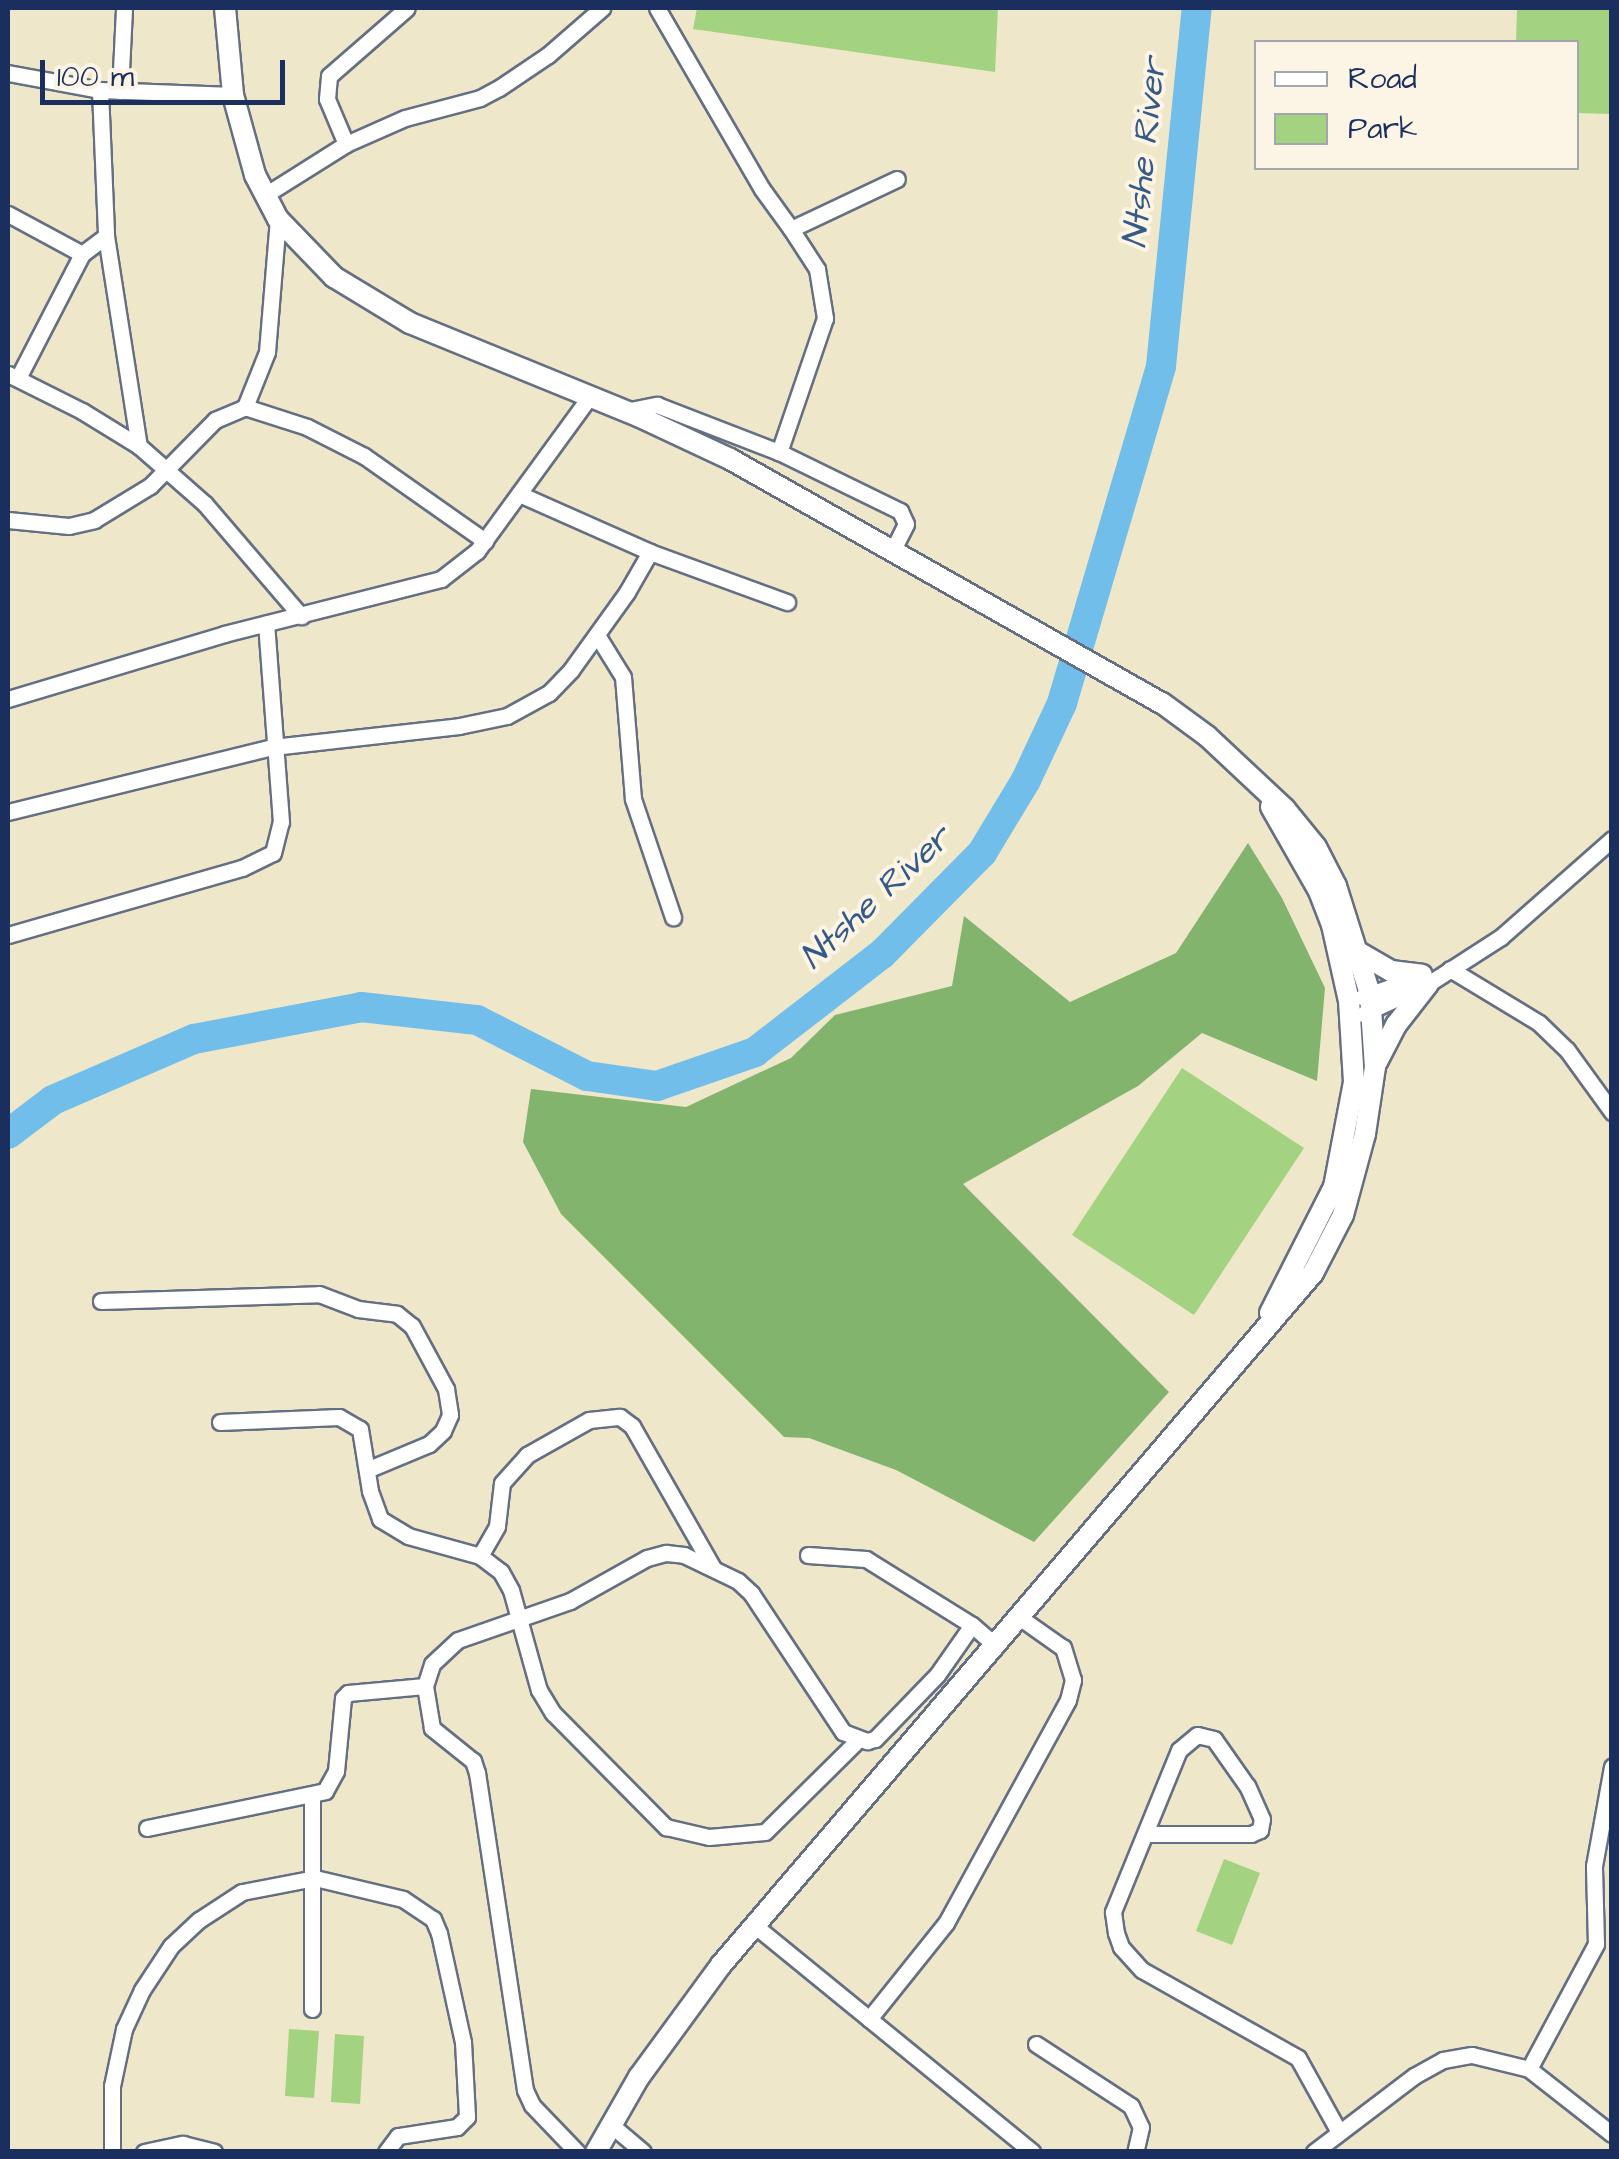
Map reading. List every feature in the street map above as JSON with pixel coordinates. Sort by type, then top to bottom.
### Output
[{"type":"street","points":[[120,91],[124,8]]},
{"type":"street","points":[[225,8],[233,95],[248,155],[278,219],[334,277],[385,311],[626,411],[730,460],[1132,684],[1207,736],[1285,809],[1323,858],[1358,952],[1371,1003],[1374,1067],[1365,1134],[1343,1216],[1312,1273],[754,1925],[678,2022],[610,2124],[596,2152]]},
{"type":"street","points":[[346,144],[327,98],[329,76],[406,8]]},
{"type":"street","points":[[265,194],[346,144],[404,118],[480,98],[500,88],[548,55],[602,8]]},
{"type":"street","points":[[657,8],[762,188],[817,269],[825,318],[779,452]]},
{"type":"street","points":[[8,74],[100,90],[233,95]]},
{"type":"street","points":[[100,90],[106,236],[139,446]]},
{"type":"street","points":[[791,229],[897,179]]},
{"type":"street","points":[[8,214],[82,254]]},
{"type":"street","points":[[8,520],[69,526],[94,520],[128,503],[215,420],[245,406],[267,352],[278,219]]},
{"type":"street","points":[[106,236],[82,254],[13,376],[139,446],[237,539],[301,616]]},
{"type":"street","points":[[8,699],[441,578],[468,562],[590,396]]},
{"type":"street","points":[[626,411],[657,405],[779,452],[900,511],[906,524],[894,548]]},
{"type":"street","points":[[245,406],[307,428],[364,456],[485,541]]},
{"type":"street","points":[[519,494],[650,552],[787,602]]},
{"type":"street","points":[[8,812],[273,747],[460,726],[507,716],[549,694],[597,635],[650,552]]},
{"type":"street","points":[[8,935],[265,860],[274,853],[280,834],[266,624]]},
{"type":"street","points":[[597,635],[623,677],[633,798],[673,916]]},
{"type":"street","points":[[1246,1354],[1302,1256],[1334,1187],[1351,1115],[1350,1010],[1332,925],[1319,891],[1262,791]]},
{"type":"street","points":[[1350,1010],[1436,975],[1502,937],[1612,839]]},
{"type":"street","points":[[1358,952],[1390,971],[1436,975],[1539,1023],[1567,1050],[1612,1112]]},
{"type":"street","points":[[1374,1067],[1396,1025],[1436,975]]},
{"type":"street","points":[[101,1301],[319,1294],[358,1309],[386,1312],[406,1320],[446,1389],[450,1415],[443,1431],[429,1444],[370,1469]]},
{"type":"street","points":[[480,1556],[496,1526],[502,1483],[516,1465],[542,1444],[589,1420],[620,1417],[632,1426],[713,1568]]},
{"type":"street","points":[[220,1422],[338,1418],[350,1421],[365,1439],[370,1492],[380,1519],[408,1536],[480,1556],[500,1572],[511,1590],[539,1690],[552,1713],[666,1827],[679,1834],[708,1837],[765,1832],[858,1742],[875,1739],[937,1674],[972,1625]]},
{"type":"street","points":[[577,2152],[532,2105],[525,2090],[477,1772],[473,1761],[432,1728],[425,1686],[432,1664],[458,1640],[519,1622],[666,1553],[713,1568],[751,1592],[842,1732],[858,1742]]},
{"type":"street","points":[[808,1555],[834,1553],[866,1559],[972,1625],[996,1646]]},
{"type":"street","points":[[869,2018],[946,1924],[1068,1700],[1072,1680],[1064,1648],[1019,1617]]},
{"type":"street","points":[[147,1828],[312,1796],[332,1783],[340,1707],[348,1693],[425,1686]]},
{"type":"street","points":[[1148,1834],[1251,1834],[1260,1830],[1262,1818],[1247,1786],[1214,1739],[1197,1735],[1184,1743],[1113,1912],[1121,1947],[1142,1970],[1298,2058],[1340,2132]]},
{"type":"street","points":[[1529,2069],[1596,1944],[1594,1866],[1612,1767]]},
{"type":"street","points":[[312,1796],[312,2009]]},
{"type":"street","points":[[112,2152],[112,2086],[124,2029],[170,1946],[242,1892],[315,1878],[420,1907],[440,1933],[462,2042],[467,2117],[457,2127],[398,2136],[386,2152]]},
{"type":"street","points":[[754,1925],[1032,2152]]},
{"type":"street","points":[[1036,2044],[1131,2106],[1141,2127],[1135,2152]]},
{"type":"street","points":[[1314,2152],[1443,2060],[1472,2055],[1529,2069],[1612,2134]]},
{"type":"street","points":[[610,2124],[643,2152]]},
{"type":"street","points":[[144,2152],[183,2144],[214,2152]]},
{"type":"green space","points":[[697,8],[998,8],[995,72],[693,29]]},
{"type":"green space","points":[[1517,8],[1611,8],[1611,114],[1579,113],[1579,40],[1516,40]]},
{"type":"green space","points":[[1248,843],[1282,898],[1325,988],[1317,1081],[1202,1033],[1138,1086],[963,1184],[1169,1392],[1034,1542],[896,1470],[809,1438],[784,1437],[561,1214],[523,1142],[531,1089],[686,1107],[791,1058],[835,1015],[952,986],[964,916],[1070,1002],[1176,953]]},
{"type":"green space","points":[[1182,1068],[1304,1148],[1194,1315],[1072,1235]]},
{"type":"green space","points":[[1224,1859],[1260,1873],[1232,1945],[1196,1931]]},
{"type":"green space","points":[[289,2029],[319,2031],[314,2098],[285,2096]]},
{"type":"green space","points":[[335,2034],[364,2036],[360,2104],[331,2102]]},
{"type":"waterway","name":"Ntshe River","points":[[8,1134],[53,1100],[194,1039],[361,1007],[477,1020],[587,1076],[657,1086],[755,1052],[882,954],[982,853],[1026,780],[1062,703],[1161,366],[1197,8]]}]
